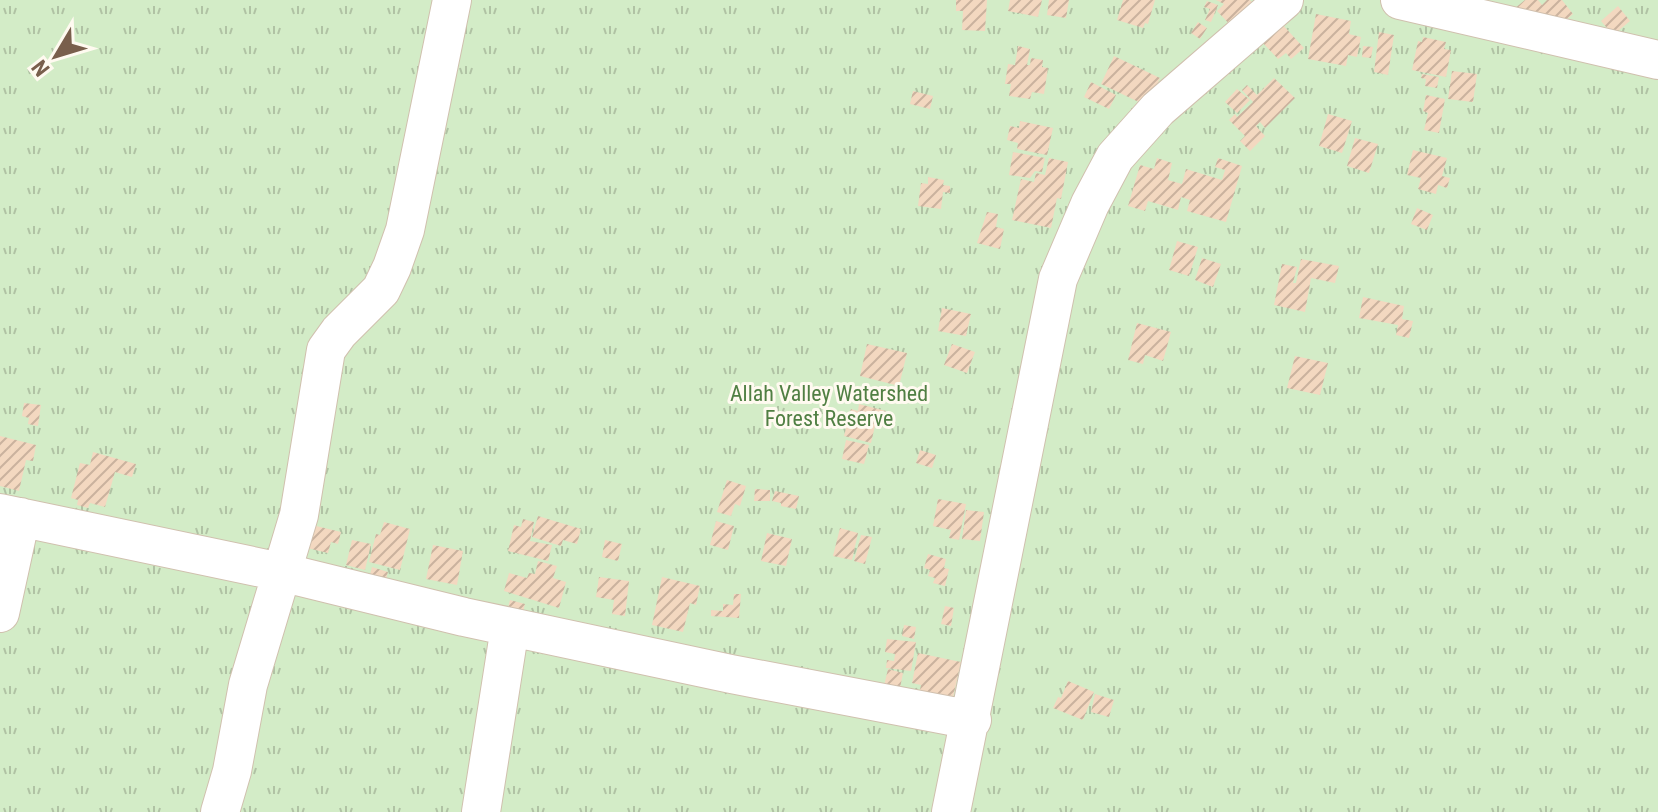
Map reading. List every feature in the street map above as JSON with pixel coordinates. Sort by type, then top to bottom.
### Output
[{"type":"street","points":[[220,812],[232,771],[248,685],[299,515],[326,350],[339,332],[381,290],[405,230],[452,0]]},
{"type":"street","points":[[951,812],[972,720],[1058,279],[1090,204],[1115,157],[1158,109],[1284,0]]},
{"type":"street","points":[[1400,0],[1658,60]]},
{"type":"street","points":[[0,613],[10,515],[281,572],[510,627],[731,674],[972,720]]},
{"type":"street","points":[[481,812],[510,627]]},
{"type":"green space","name":"Allah Valley Watershed Forest Reserve","points":[[0,0],[1658,0],[1658,812],[0,812]]},
{"type":"building","points":[[956,0],[987,0],[985,31],[962,30],[963,11],[956,11]]},
{"type":"building","points":[[1010,0],[1042,0],[1038,17],[1008,11]]},
{"type":"building","points":[[1049,0],[1069,0],[1066,18],[1047,15]]},
{"type":"building","points":[[1123,0],[1155,0],[1148,24],[1145,23],[1143,28],[1117,20]]},
{"type":"building","points":[[1216,0],[1250,0],[1257,7],[1234,29],[1217,11],[1224,4]]},
{"type":"building","points":[[1525,0],[1538,0],[1542,5],[1547,0],[1562,0],[1573,14],[1552,32],[1514,9]]},
{"type":"building","points":[[1207,1],[1218,5],[1211,22],[1205,20],[1210,9],[1204,7]]},
{"type":"building","points":[[1618,6],[1630,21],[1606,41],[1600,34],[1607,28],[1601,21]]},
{"type":"building","points":[[1316,14],[1351,21],[1349,34],[1361,37],[1357,57],[1348,55],[1346,66],[1308,59]]},
{"type":"building","points":[[1198,22],[1207,28],[1200,39],[1191,33]]},
{"type":"building","points":[[1282,24],[1304,48],[1291,59],[1286,53],[1278,59],[1262,42]]},
{"type":"building","points":[[1379,32],[1394,35],[1388,75],[1374,72]]},
{"type":"building","points":[[1423,37],[1446,42],[1444,49],[1451,50],[1446,77],[1412,70],[1418,41],[1422,42]]},
{"type":"building","points":[[1018,46],[1030,49],[1027,65],[1030,65],[1031,58],[1043,60],[1042,67],[1048,68],[1044,94],[1032,92],[1030,99],[1009,96],[1011,84],[1005,84],[1008,64],[1015,65]]},
{"type":"building","points":[[1363,46],[1373,47],[1371,58],[1362,57]]},
{"type":"building","points":[[1114,56],[1160,78],[1147,106],[1101,84]]},
{"type":"building","points":[[1452,71],[1477,74],[1473,102],[1448,99]]},
{"type":"building","points":[[1422,74],[1439,77],[1437,88],[1425,86],[1426,79],[1421,78]]},
{"type":"building","points":[[1274,78],[1295,98],[1265,128],[1260,122],[1256,126],[1265,136],[1250,151],[1240,141],[1245,136],[1229,120],[1253,102],[1242,90],[1247,85],[1257,95]]},
{"type":"building","points":[[1091,82],[1116,95],[1109,109],[1084,97]]},
{"type":"building","points":[[1237,89],[1250,100],[1237,113],[1225,102]]},
{"type":"building","points":[[913,91],[933,96],[930,109],[910,104]]},
{"type":"building","points":[[1426,95],[1445,99],[1439,133],[1424,130],[1428,113],[1423,111]]},
{"type":"building","points":[[1328,114],[1352,121],[1342,153],[1319,146]]},
{"type":"building","points":[[1020,121],[1053,128],[1047,155],[1017,149],[1018,143],[1007,140],[1010,126],[1019,128]]},
{"type":"building","points":[[1355,138],[1378,144],[1369,173],[1347,166]]},
{"type":"building","points":[[1413,150],[1447,158],[1442,176],[1450,178],[1447,188],[1438,185],[1436,194],[1418,189],[1421,178],[1407,175]]},
{"type":"building","points":[[1013,152],[1045,158],[1042,172],[1035,171],[1030,178],[1009,175]]},
{"type":"building","points":[[1049,158],[1068,162],[1061,199],[1057,198],[1051,228],[1012,220],[1021,179],[1034,182],[1036,173],[1045,175]]},
{"type":"building","points":[[1157,158],[1172,163],[1168,180],[1182,184],[1186,169],[1222,180],[1225,170],[1215,167],[1218,158],[1242,166],[1226,222],[1187,211],[1190,200],[1181,197],[1178,210],[1148,201],[1145,211],[1128,206],[1140,165],[1154,169]]},
{"type":"building","points":[[928,177],[944,180],[943,185],[950,186],[950,193],[943,192],[941,209],[918,206],[921,183],[928,184]]},
{"type":"building","points":[[1417,208],[1433,215],[1427,230],[1411,224]]},
{"type":"building","points":[[987,212],[998,214],[996,227],[1004,229],[1000,249],[977,243]]},
{"type":"building","points":[[1177,241],[1198,247],[1189,276],[1169,270]]},
{"type":"building","points":[[1202,258],[1221,264],[1213,287],[1195,280]]},
{"type":"building","points":[[1301,259],[1339,266],[1335,283],[1311,278],[1305,312],[1274,305],[1282,264],[1297,267],[1293,283],[1296,283]]},
{"type":"building","points":[[1363,297],[1404,306],[1402,319],[1413,321],[1409,338],[1396,335],[1398,325],[1359,318]]},
{"type":"building","points":[[942,308],[971,314],[966,336],[938,331]]},
{"type":"building","points":[[1137,323],[1171,332],[1163,361],[1145,355],[1143,364],[1128,360]]},
{"type":"building","points":[[867,344],[907,353],[899,386],[860,376]]},
{"type":"building","points":[[952,344],[975,352],[967,373],[944,365]]},
{"type":"building","points":[[1295,356],[1328,363],[1320,395],[1287,388]]},
{"type":"building","points":[[24,403],[41,405],[38,426],[28,424],[29,418],[22,416]]},
{"type":"building","points":[[859,404],[886,411],[882,428],[875,426],[871,443],[844,436],[851,409],[858,411]]},
{"type":"building","points":[[0,436],[36,445],[33,461],[26,460],[19,491],[0,486]]},
{"type":"building","points":[[846,440],[869,445],[864,464],[842,459]]},
{"type":"building","points":[[920,450],[936,455],[932,468],[916,463]]},
{"type":"building","points":[[93,452],[136,464],[132,477],[115,472],[105,507],[90,503],[88,508],[77,505],[78,500],[71,498],[80,463],[90,465]]},
{"type":"building","points":[[727,480],[746,486],[740,506],[735,504],[731,516],[717,512]]},
{"type":"building","points":[[755,489],[770,490],[770,501],[754,501]]},
{"type":"building","points":[[775,491],[799,496],[796,509],[772,501]]},
{"type":"building","points":[[938,499],[966,504],[959,540],[949,538],[951,530],[933,526]]},
{"type":"building","points":[[966,510],[984,512],[980,541],[962,539]]},
{"type":"building","points":[[538,516],[581,529],[577,544],[563,540],[561,546],[532,537]]},
{"type":"building","points":[[523,519],[534,522],[530,541],[552,545],[548,561],[508,551],[514,525],[521,527]]},
{"type":"building","points":[[716,521],[734,526],[728,550],[710,545]]},
{"type":"building","points":[[384,522],[410,529],[400,570],[369,562],[376,534],[380,535]]},
{"type":"building","points":[[312,525],[341,532],[338,544],[331,542],[328,553],[307,548]]},
{"type":"building","points":[[840,528],[858,533],[852,560],[833,556]]},
{"type":"building","points":[[767,533],[792,539],[786,566],[761,561]]},
{"type":"building","points":[[861,535],[872,537],[865,564],[854,561]]},
{"type":"building","points":[[352,540],[371,544],[365,570],[346,565]]},
{"type":"building","points":[[605,540],[622,544],[618,561],[602,557]]},
{"type":"building","points":[[433,545],[463,551],[457,585],[426,579]]},
{"type":"building","points":[[928,554],[946,559],[944,568],[949,569],[945,586],[933,583],[935,578],[928,576],[930,570],[924,568]]},
{"type":"building","points":[[538,561],[557,566],[553,578],[566,582],[559,608],[504,591],[509,573],[527,578],[529,573],[535,574]]},
{"type":"building","points":[[372,567],[388,572],[382,594],[366,590]]},
{"type":"building","points":[[599,577],[629,581],[625,616],[612,614],[614,600],[596,597]]},
{"type":"building","points":[[662,577],[700,586],[696,605],[690,603],[683,632],[652,625]]},
{"type":"building","points":[[734,594],[741,594],[739,618],[711,616],[711,610],[723,611],[723,604],[733,605]]},
{"type":"building","points":[[510,600],[525,604],[520,624],[507,611]]},
{"type":"building","points":[[945,606],[954,608],[951,626],[941,624]]},
{"type":"building","points":[[904,625],[916,627],[914,639],[902,636]]},
{"type":"building","points":[[887,639],[916,642],[911,671],[886,668],[887,660],[894,661],[895,654],[885,652]]},
{"type":"building","points":[[918,653],[961,662],[951,706],[918,699],[921,685],[912,683]]},
{"type":"building","points":[[888,669],[903,673],[899,693],[883,690]]},
{"type":"building","points":[[1068,681],[1094,692],[1083,720],[1053,708]]},
{"type":"building","points":[[1095,694],[1114,700],[1109,717],[1091,712]]}]
